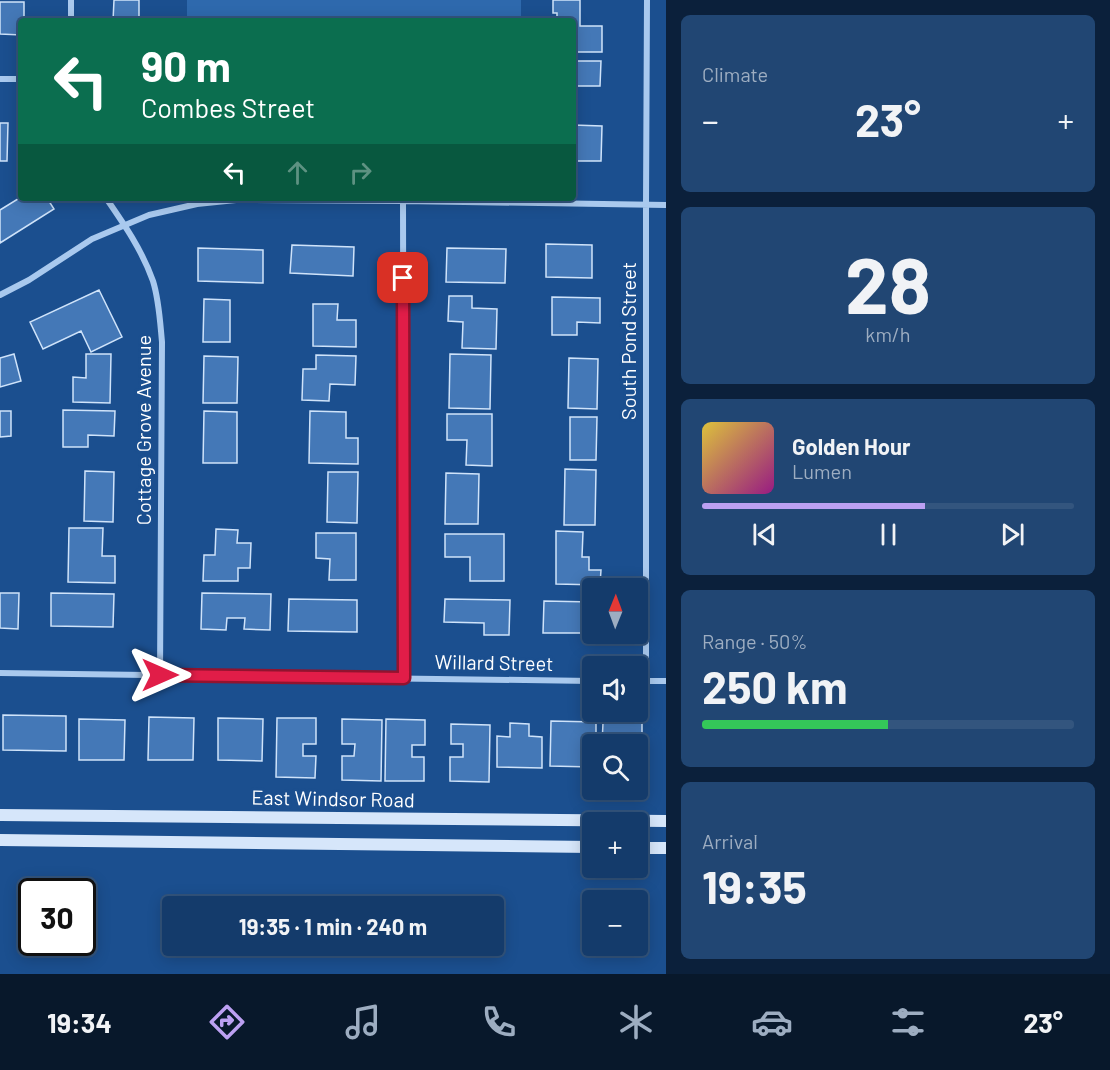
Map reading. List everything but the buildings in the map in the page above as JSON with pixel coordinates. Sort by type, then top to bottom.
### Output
[{"type":"main road","name":"East Windsor Road","points":[[0,815],[666,821]]},
{"type":"main road","points":[[0,840],[582,847]]},
{"type":"main road","points":[[648,848],[666,848]]},
{"type":"street","points":[[71,0],[71,18]]},
{"type":"street","name":"South Pond Street","points":[[646,656],[647,0]]},
{"type":"street","points":[[0,79],[18,79]]},
{"type":"street","name":"Cottage Grove Avenue","points":[[108,201],[140,250],[153,282],[159,308],[162,342],[160,675]]},
{"type":"street","points":[[0,295],[29,280],[92,239],[149,215],[197,204],[226,201]]},
{"type":"street","points":[[404,678],[403,201],[666,205]]},
{"type":"street","name":"Willard Street","points":[[0,673],[582,681]]},
{"type":"street","points":[[648,681],[666,681]]},
{"type":"shaded area","points":[[187,0],[521,0],[521,18],[187,18]]},
{"type":"route","points":[[160,675],[404,678],[403,278]]}]
